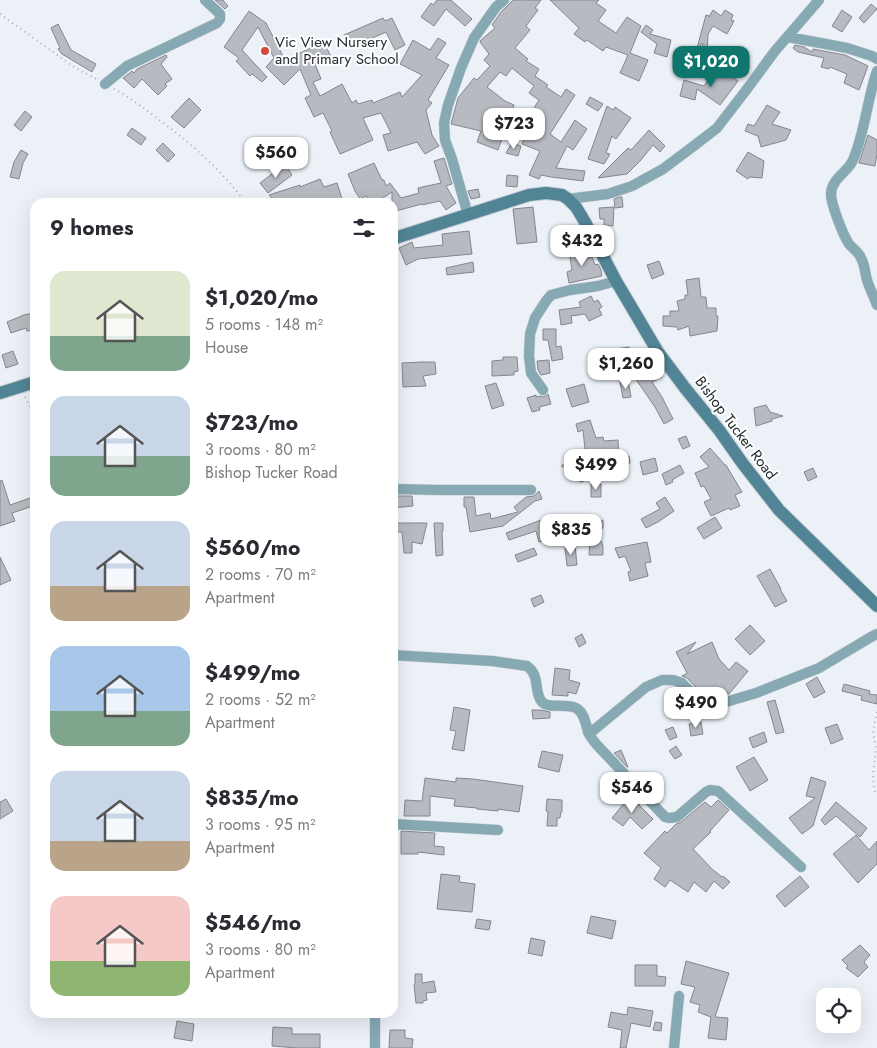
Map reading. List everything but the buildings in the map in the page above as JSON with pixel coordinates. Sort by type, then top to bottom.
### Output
[{"type":"main road","points":[[398,236],[529,195],[555,194],[562,195],[568,199]]},
{"type":"main road","name":"Bishop Tucker Road","points":[[568,199],[576,207],[585,222],[616,281],[658,352],[779,510],[877,605]]},
{"type":"main road","points":[[0,393],[30,384]]},
{"type":"street","points":[[105,84],[127,66],[217,23],[220,19],[220,14],[205,0]]},
{"type":"street","points":[[468,215],[445,140],[444,123],[461,68],[474,38],[496,7],[504,0]]},
{"type":"street","points":[[568,199],[608,194],[632,186],[663,169],[696,145],[717,128],[775,51],[819,0]]},
{"type":"street","points":[[788,37],[847,48],[877,59]]},
{"type":"street","points":[[877,71],[858,146],[852,162],[846,171],[834,182],[830,194],[834,210],[846,238],[861,256],[877,305]]},
{"type":"street","points":[[543,390],[531,373],[528,356],[532,326],[546,301],[552,295],[616,281]]},
{"type":"street","points":[[398,489],[531,490]]},
{"type":"street","points":[[589,734],[646,687],[662,680],[673,680],[682,683],[704,704],[719,704],[756,693],[812,671],[877,634]]},
{"type":"street","points":[[398,655],[492,661],[527,666],[532,670],[535,677],[542,703],[577,708],[582,713],[589,734],[596,746],[665,816],[669,818],[677,817],[706,792],[710,790],[718,791],[801,867]]},
{"type":"street","points":[[398,824],[498,830]]},
{"type":"street","points":[[674,1048],[679,996]]},
{"type":"street","points":[[374,1018],[375,1048]]},
{"type":"path","points":[[0,14],[74,67],[131,99],[175,131],[205,157],[242,198]]},
{"type":"path","points":[[20,387],[30,407]]},
{"type":"path","points":[[877,712],[873,731],[876,750],[873,774],[874,789],[877,795]]},
{"type":"place","name":"Vic View Nursery and Primary School","points":[[265,51]]}]
